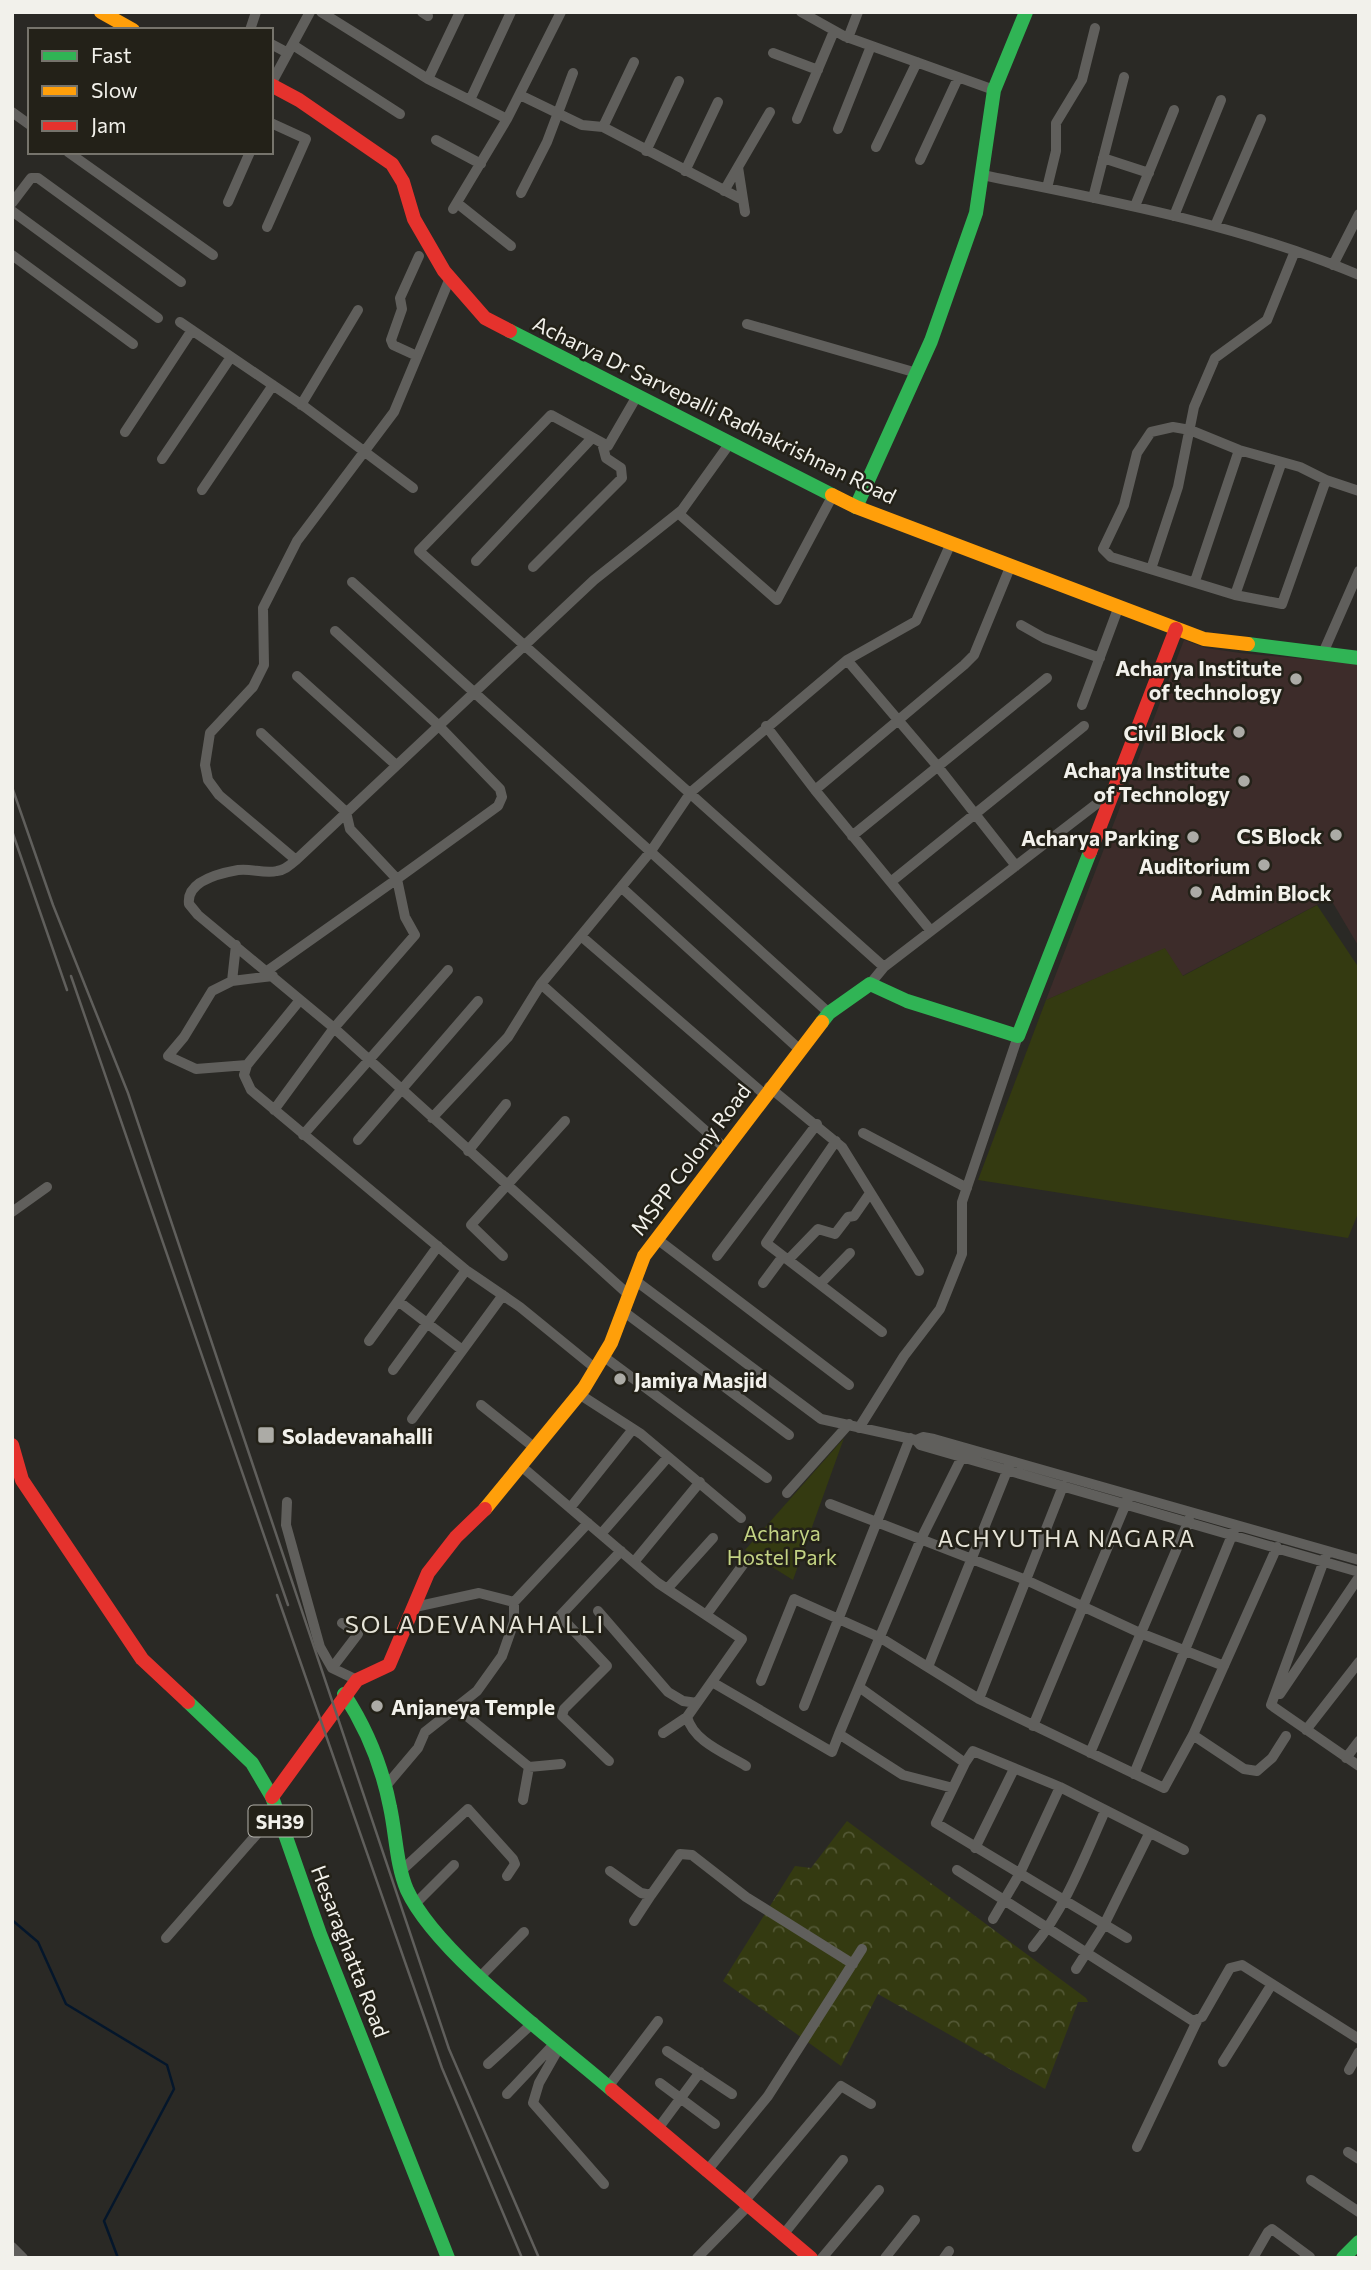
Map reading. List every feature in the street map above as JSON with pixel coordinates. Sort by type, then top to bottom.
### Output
[{"type":"street","points":[[101,12],[129,28]]},
{"type":"street","points":[[273,80],[310,12]]},
{"type":"street","points":[[321,12],[340,17],[428,79],[507,120]]},
{"type":"street","points":[[428,79],[460,12]]},
{"type":"street","points":[[470,100],[511,12]]},
{"type":"street","points":[[511,246],[455,206],[507,120],[561,12]]},
{"type":"street","points":[[801,12],[848,38],[994,90]]},
{"type":"street","points":[[848,38],[858,12]]},
{"type":"street","points":[[856,507],[917,373],[976,213],[994,90],[1026,12]]},
{"type":"street","points":[[1047,188],[1056,151],[1056,123],[1082,80],[1095,28]]},
{"type":"street","points":[[797,119],[834,31]]},
{"type":"street","points":[[273,44],[291,49],[400,114]]},
{"type":"street","points":[[838,129],[871,46]]},
{"type":"street","points":[[773,53],[818,70]]},
{"type":"street","points":[[603,127],[634,62]]},
{"type":"street","points":[[876,147],[917,62]]},
{"type":"street","points":[[521,192],[558,114],[573,73]]},
{"type":"street","points":[[1093,198],[1124,77]]},
{"type":"street","points":[[920,160],[958,78]]},
{"type":"street","points":[[646,151],[679,81]]},
{"type":"street","name":"Acharya Dr Sarvepalli Radhakrishnan Road","points":[[273,85],[391,164],[403,182],[414,219],[450,278],[485,318],[856,507],[1204,639],[1359,658]]},
{"type":"street","points":[[520,95],[582,125],[603,127],[743,201]]},
{"type":"street","points":[[1174,216],[1221,100]]},
{"type":"street","points":[[685,171],[718,102]]},
{"type":"street","points":[[1136,206],[1174,110]]},
{"type":"street","points":[[12,112],[28,124]]},
{"type":"street","points":[[724,191],[770,112]]},
{"type":"street","points":[[1215,226],[1261,119]]},
{"type":"street","points":[[267,227],[306,139],[273,123]]},
{"type":"street","points":[[436,140],[481,164]]},
{"type":"street","points":[[71,154],[213,255]]},
{"type":"street","points":[[228,202],[249,154]]},
{"type":"street","points":[[1103,158],[1149,173]]},
{"type":"street","points":[[738,166],[745,212]]},
{"type":"street","points":[[982,175],[1136,206],[1215,226],[1359,275]]},
{"type":"street","points":[[12,203],[31,178],[38,178],[181,282]]},
{"type":"street","points":[[12,211],[158,318]]},
{"type":"street","points":[[1334,265],[1359,214]]},
{"type":"street","points":[[1151,569],[1178,487],[1194,407],[1215,358],[1267,320],[1294,251]]},
{"type":"street","points":[[12,255],[133,344]]},
{"type":"street","points":[[417,356],[393,345],[391,340],[402,309],[400,298],[419,256]]},
{"type":"street","points":[[296,860],[219,795],[208,780],[205,765],[210,733],[253,687],[264,665],[263,608],[297,541],[394,412],[450,278]]},
{"type":"street","points":[[301,405],[358,310]]},
{"type":"street","points":[[180,322],[273,385],[413,488]]},
{"type":"street","points":[[747,324],[917,373]]},
{"type":"street","points":[[124,432],[192,330]]},
{"type":"street","points":[[162,459],[231,357]]},
{"type":"street","points":[[202,490],[273,385]]},
{"type":"street","points":[[637,396],[608,446],[551,415],[419,551],[884,967]]},
{"type":"street","points":[[1326,480],[1282,604],[1234,596],[1195,581],[1111,557],[1103,549],[1124,505],[1143,441],[1151,432],[1173,427],[1190,430],[1281,464],[1300,467],[1326,480],[1359,491]]},
{"type":"street","points":[[476,561],[597,441]]},
{"type":"street","points":[[533,567],[622,478],[621,468],[606,458],[597,441]]},
{"type":"street","points":[[630,1296],[334,1028],[188,904],[195,886],[240,869],[283,870],[296,860],[594,580],[678,513],[730,443]]},
{"type":"street","points":[[1195,581],[1239,450]]},
{"type":"street","points":[[1234,596],[1281,464]]},
{"type":"street","points":[[678,513],[776,600],[833,495]]},
{"type":"street","points":[[432,1118],[508,1037],[541,985],[651,850],[691,792],[847,660],[916,621],[951,543]]},
{"type":"street","points":[[815,790],[974,655],[1012,565]]},
{"type":"street","points":[[1323,653],[1359,571]]},
{"type":"street","points":[[352,582],[829,1013]]},
{"type":"street","points":[[1082,705],[1119,606]]},
{"type":"street","points":[[1021,625],[1044,638],[1100,658]]},
{"type":"street","points":[[788,1493],[854,1426],[940,1309],[962,1254],[962,1202],[1018,1036],[1176,629]]},
{"type":"street","points":[[247,1065],[196,1069],[168,1056],[184,1037],[212,992],[232,981],[270,974],[498,806],[502,797],[500,789],[438,725],[335,631]]},
{"type":"street","points":[[847,660],[939,768],[1016,866]]},
{"type":"street","points":[[297,676],[396,765]]},
{"type":"street","points":[[852,836],[1047,678]]},
{"type":"street","points":[[766,726],[931,931]]},
{"type":"street","points":[[892,881],[1084,726]]},
{"type":"street","points":[[261,733],[346,812],[350,829],[397,879],[405,917],[415,935],[334,1028],[274,1110]]},
{"type":"street","name":"MSPP Colony Road","points":[[274,1804],[344,1694],[357,1680],[368,1678],[389,1665],[428,1573],[456,1537],[489,1505],[579,1394],[599,1362],[630,1296],[644,1256],[727,1150],[799,1049],[829,1013],[870,985],[884,967],[1115,790]]},
{"type":"street","points":[[621,887],[799,1049]]},
{"type":"street","points":[[581,936],[767,1091],[817,1124],[836,1141],[919,1271]]},
{"type":"street","points":[[232,981],[236,945]]},
{"type":"street","points":[[303,1135],[448,970]]},
{"type":"street","points":[[541,985],[727,1150]]},
{"type":"street","points":[[870,985],[907,1001],[1018,1036]]},
{"type":"street","points":[[300,1000],[247,1065],[244,1075],[251,1090],[466,1270],[767,1478]]},
{"type":"street","points":[[358,1140],[478,1001]]},
{"type":"street","points":[[468,1151],[506,1104]]},
{"type":"street","points":[[503,1256],[471,1225],[565,1121]]},
{"type":"street","points":[[717,1256],[817,1124]]},
{"type":"street","points":[[863,1133],[967,1188]]},
{"type":"street","points":[[836,1141],[766,1243],[882,1332]]},
{"type":"street","points":[[12,1212],[47,1187]]},
{"type":"street","points":[[763,1283],[785,1258],[818,1229],[835,1234],[848,1217],[854,1216],[870,1193]]},
{"type":"street","points":[[657,1238],[849,1385]]},
{"type":"street","points":[[369,1341],[438,1247]]},
{"type":"street","points":[[820,1284],[850,1253]]},
{"type":"street","points":[[393,1370],[466,1270]]},
{"type":"street","points":[[636,1281],[821,1419],[913,1439],[923,1437],[1063,1486],[1189,1520],[1235,1528],[1278,1547],[1359,1560]]},
{"type":"street","points":[[412,1419],[503,1295]]},
{"type":"street","points":[[398,1301],[461,1349]]},
{"type":"street","points":[[623,1311],[789,1435]]},
{"type":"street","points":[[579,1394],[633,1429],[741,1518]]},
{"type":"street","points":[[481,1405],[535,1448]]},
{"type":"street","points":[[570,1508],[633,1429]]},
{"type":"street","points":[[913,1439],[920,1445],[962,1457],[1129,1493],[1326,1555],[1359,1572]]},
{"type":"street","points":[[804,1706],[877,1521],[913,1439]]},
{"type":"street","name":"Hesaraghatta Road","points":[[12,1445],[23,1480],[142,1659],[252,1763],[274,1804],[320,1934],[448,2258]]},
{"type":"street","points":[[601,1534],[668,1457]]},
{"type":"street","points":[[712,1682],[832,1752],[921,1539],[962,1457]]},
{"type":"street","points":[[521,1466],[667,1589],[742,1639],[687,1717],[663,1733]]},
{"type":"street","points":[[928,1667],[1010,1466]]},
{"type":"street","points":[[635,1563],[700,1482]]},
{"type":"street","points":[[979,1699],[1063,1486]]},
{"type":"street","points":[[1033,1726],[1129,1493]]},
{"type":"street","points":[[287,1502],[286,1525],[320,1647],[332,1668],[357,1680]]},
{"type":"street","points":[[830,1504],[1026,1580],[1140,1633],[1186,1649],[1224,1667]]},
{"type":"street","points":[[1090,1753],[1189,1520]]},
{"type":"street","points":[[385,1787],[418,1748],[425,1732],[477,1691],[502,1656],[514,1622],[514,1602],[588,1523]]},
{"type":"street","points":[[1134,1774],[1235,1528]]},
{"type":"street","points":[[667,1589],[713,1538]]},
{"type":"street","points":[[761,1681],[794,1600],[881,1637],[979,1699],[1164,1788],[1193,1735],[1278,1547]]},
{"type":"street","points":[[609,1760],[562,1716],[564,1709],[607,1666],[560,1616],[621,1551]]},
{"type":"street","points":[[1271,1705],[1326,1555]]},
{"type":"street","points":[[706,1615],[745,1562]]},
{"type":"street","points":[[1271,1705],[1359,1577]]},
{"type":"street","points":[[415,1606],[479,1593],[514,1602]]},
{"type":"street","points":[[598,1611],[668,1692],[683,1701],[697,1703]]},
{"type":"street","points":[[332,1668],[358,1634],[342,1623]]},
{"type":"street","points":[[1306,1730],[1359,1662]]},
{"type":"street","points":[[859,1687],[965,1763]]},
{"type":"street","points":[[344,1694],[373,1744],[385,1787],[401,1871],[415,1904],[428,1924],[558,2044],[706,2172],[811,2258]]},
{"type":"street","points":[[1271,1705],[1359,1766]]},
{"type":"street","points":[[457,1708],[529,1767],[561,1764]]},
{"type":"street","points":[[687,1717],[690,1728],[701,1739],[746,1766]]},
{"type":"street","points":[[839,1734],[903,1775],[953,1788]]},
{"type":"street","points":[[1193,1735],[1244,1769],[1257,1771],[1272,1758],[1286,1736]]},
{"type":"street","points":[[1346,1758],[1359,1741]]},
{"type":"street","points":[[1126,1938],[936,1823],[973,1751],[1060,1787],[1185,1850]]},
{"type":"street","points":[[523,1800],[529,1767]]},
{"type":"street","points":[[975,1848],[1014,1769]]},
{"type":"street","points":[[993,1919],[1020,1873],[1060,1787]]},
{"type":"street","points":[[166,1938],[274,1804]]},
{"type":"street","points":[[401,1871],[468,1808],[516,1864],[507,1876]]},
{"type":"street","points":[[1032,1947],[1049,1928],[1065,1899],[1105,1811]]},
{"type":"street","points":[[1076,1969],[1104,1925],[1149,1834]]},
{"type":"street","points":[[634,1921],[680,1854],[692,1855],[746,1897],[853,1964]]},
{"type":"street","points":[[415,1904],[454,1865]]},
{"type":"street","points":[[957,1870],[1197,2021]]},
{"type":"street","points":[[610,1871],[641,1894],[651,1895]]},
{"type":"street","points":[[482,1975],[524,1932]]},
{"type":"street","points":[[706,2172],[768,2096],[862,1950]]},
{"type":"street","points":[[1137,2147],[1197,2021],[1234,1965],[1242,1965],[1359,2039]]},
{"type":"street","points":[[1223,2062],[1272,1984]]},
{"type":"street","points":[[608,2087],[658,2021]]},
{"type":"street","points":[[488,2064],[534,2022]]},
{"type":"street","points":[[507,2094],[558,2044]]},
{"type":"street","points":[[558,2044],[539,2083],[533,2103],[604,2184]]},
{"type":"street","points":[[667,2051],[732,2094]]},
{"type":"street","points":[[1349,2070],[1359,2052]]},
{"type":"street","points":[[657,2130],[700,2072]]},
{"type":"street","points":[[660,2083],[715,2124]]},
{"type":"street","points":[[697,2258],[746,2205],[841,2086],[870,2104]]},
{"type":"street","points":[[1348,2152],[1359,2159]]},
{"type":"street","points":[[783,2235],[843,2160]]},
{"type":"street","points":[[1311,2180],[1359,2211]]},
{"type":"street","points":[[822,2258],[879,2190]]},
{"type":"street","points":[[885,2258],[915,2220]]},
{"type":"street","points":[[1253,2258],[1268,2232],[1272,2230],[1310,2256]]},
{"type":"street","points":[[1343,2258],[1359,2242]]},
{"type":"street","points":[[12,2247],[23,2258]]},
{"type":"shaded area","name":"Acharya Institute of Technology","points":[[1184,640],[1206,648],[1240,653],[1359,664],[1359,947],[1330,898],[1182,976],[1165,949],[1046,1000]]},
{"type":"green space","points":[[1317,905],[1359,968],[1359,1211],[1348,1238],[978,1180],[1046,1000],[1165,948],[1183,976]]},
{"type":"green space","name":"Acharya Hostel Park","points":[[844,1438],[793,1580],[745,1550]]},
{"type":"green space","points":[[847,1821],[1086,1998],[1088,2002],[1078,2002],[1045,2089],[878,1994],[841,2066],[723,1981],[795,1866],[811,1868]]},
{"type":"waterway","points":[[12,1920],[38,1942],[66,2004],[167,2065],[174,2089],[104,2221],[118,2258]]},
{"type":"railway","points":[[12,787],[53,905],[128,1093],[449,2049],[539,2258]]},
{"type":"railway","points":[[12,831],[67,990]]},
{"type":"railway","points":[[71,976],[288,1605]]},
{"type":"railway","points":[[277,1595],[442,2068],[522,2258]]},
{"type":"traffic: fast","points":[[856,507],[931,341],[976,213],[994,90],[1026,12]]},
{"type":"traffic: fast","points":[[510,331],[832,495]]},
{"type":"traffic: fast","points":[[1248,644],[1359,658]]},
{"type":"traffic: fast","points":[[822,1022],[829,1013],[870,984],[907,1001],[1018,1036],[1090,852]]},
{"type":"traffic: fast","points":[[344,1694],[367,1734],[378,1762],[390,1807],[403,1880],[422,1915],[470,1969],[612,2090]]},
{"type":"traffic: fast","points":[[188,1702],[252,1763],[272,1797],[320,1934],[448,2258]]},
{"type":"traffic: fast","points":[[1343,2258],[1359,2242]]},
{"type":"traffic: slow","points":[[101,12],[129,28]]},
{"type":"traffic: slow","points":[[832,495],[856,507],[1204,639],[1248,644]]},
{"type":"traffic: slow","points":[[485,1509],[584,1388],[611,1343],[644,1256],[822,1022]]},
{"type":"traffic: jam","points":[[273,86],[299,100],[392,164],[403,182],[414,219],[444,271],[485,318],[510,331]]},
{"type":"traffic: jam","points":[[1090,852],[1176,629]]},
{"type":"traffic: jam","points":[[12,1445],[22,1480],[142,1659],[188,1702]]},
{"type":"traffic: jam","points":[[272,1797],[357,1680],[389,1665],[428,1573],[456,1537],[485,1509]]},
{"type":"traffic: jam","points":[[612,2090],[811,2258]]},
{"type":"place","name":"Acharya Institute of technology","points":[[1296,679]]},
{"type":"place","name":"Civil Block","points":[[1239,732]]},
{"type":"place","name":"Acharya Institute of Technology","points":[[1244,781]]},
{"type":"place","name":"CS Block","points":[[1336,835]]},
{"type":"place","name":"Acharya Parking","points":[[1193,837]]},
{"type":"place","name":"Auditorium","points":[[1264,865]]},
{"type":"place","name":"Admin Block","points":[[1196,892]]},
{"type":"place","name":"Jamiya Masjid","points":[[620,1379]]},
{"type":"place","name":"Soladevanahalli","points":[[266,1435]]},
{"type":"place","name":"Anjaneya Temple","points":[[377,1706]]},
{"type":"district","name":"ACHYUTHA NAGARA","points":[[1067,1538]]},
{"type":"district","name":"SOLADEVANAHALLI","points":[[475,1623]]}]
